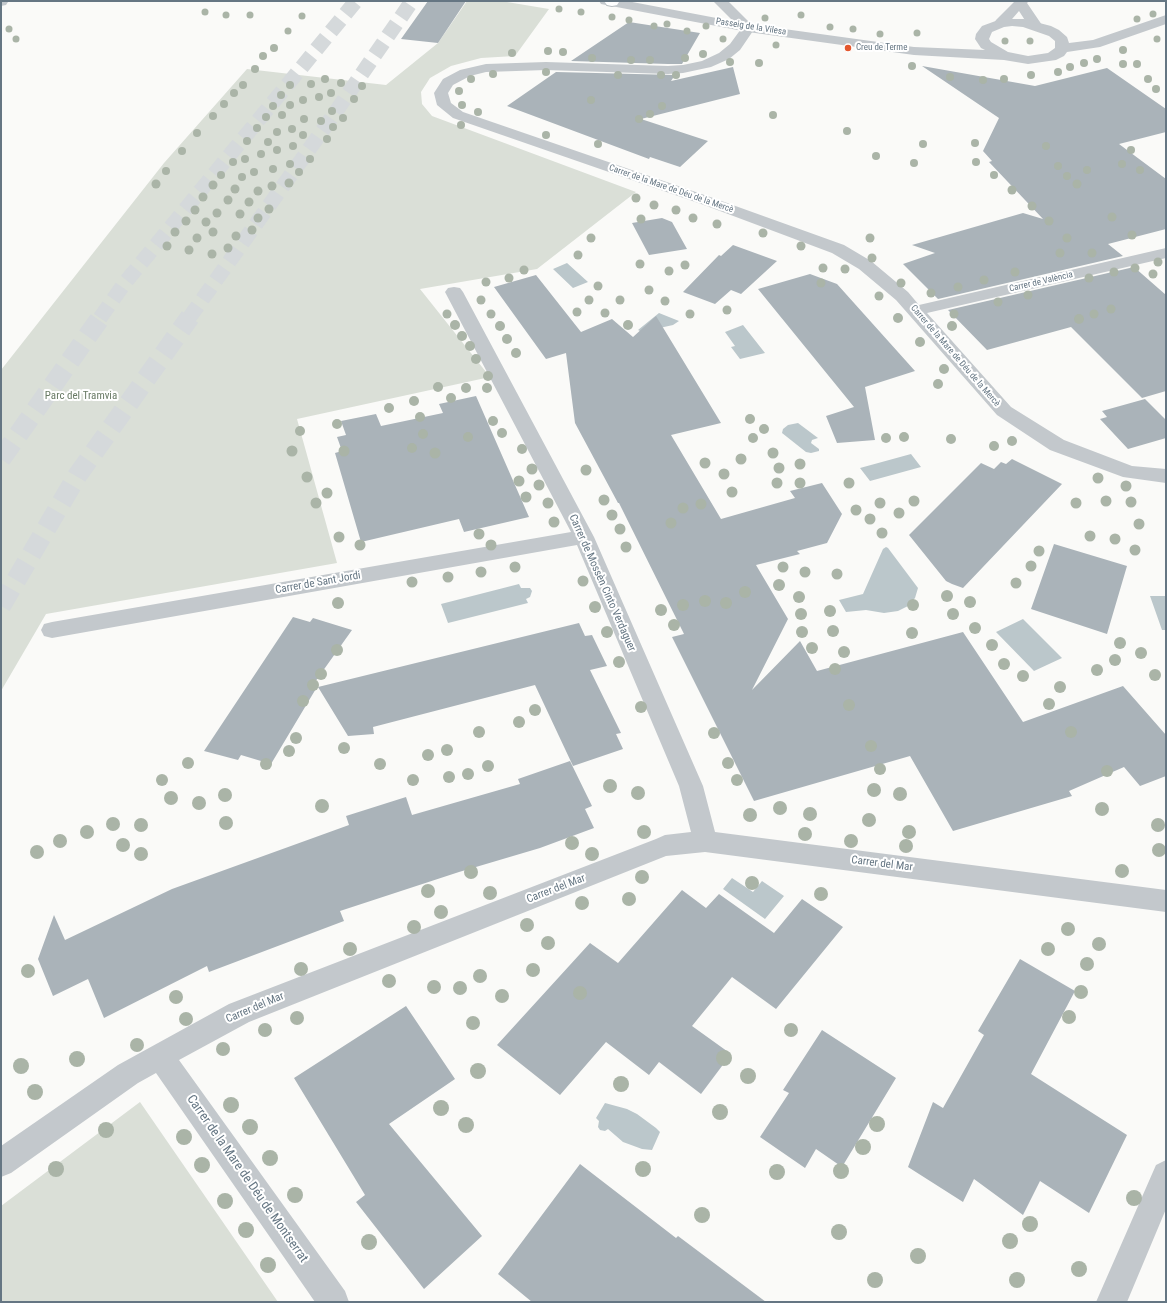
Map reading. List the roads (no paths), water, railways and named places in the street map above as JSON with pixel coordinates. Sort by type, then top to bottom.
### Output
[{"type":"street","name":"Passeig de la Vilesa","points":[[610,1],[748,28],[914,51],[1004,56],[1016,59],[1041,59],[1051,57],[1058,53],[1062,48]]},
{"type":"street","points":[[720,1],[748,28]]},
{"type":"street","points":[[1001,24],[1021,2],[1035,25]]},
{"type":"street","points":[[1054,33],[1062,40],[1062,48],[1095,44],[1166,19]]},
{"type":"street","points":[[971,36],[993,26],[1018,23],[1035,25],[1054,33],[1091,36],[1116,36]]},
{"type":"street","name":"Carrer de la Mare de Déu de la Mercè","points":[[748,28],[735,47],[724,56],[706,64],[683,69],[668,70],[546,66],[486,68],[465,73],[448,82],[441,93],[444,105],[458,115],[710,202],[838,249],[865,265],[886,281],[915,311],[1004,411],[1057,446],[1130,472],[1166,476]]},
{"type":"street","points":[[971,36],[982,39],[986,45],[1004,56]]},
{"type":"street","name":"Passeig de la Vilesa","points":[[897,48],[971,36]]},
{"type":"street","name":"Carrer de València","points":[[915,311],[1166,253]]},
{"type":"street","name":"Carrer de Mossèn Cinto Verdaguer","points":[[454,292],[584,537],[692,786],[705,841]]},
{"type":"street","name":"Carrer de Sant Jordi","points":[[52,630],[584,537]]},
{"type":"street","name":"Carrer del Mar","points":[[1,1163],[128,1074],[247,1010],[666,846],[705,841],[1166,901]]},
{"type":"street","name":"Carrer de la Mare de Déu de Montserrat","points":[[160,1056],[334,1302]]},
{"type":"street","points":[[1111,1302],[1166,1175]]},
{"type":"tunnel","points":[[100,318],[124,284],[356,1]]},
{"type":"tunnel","points":[[189,318],[337,110],[412,1]]},
{"type":"tunnel","points":[[1,459],[101,317]]},
{"type":"tunnel","points":[[1,606],[77,476],[190,317]]},
{"type":"place","name":"Creu de Terme","points":[[848,48]]},
{"type":"park label","name":"Parc del Tramvia","points":[[81,396]]}]
